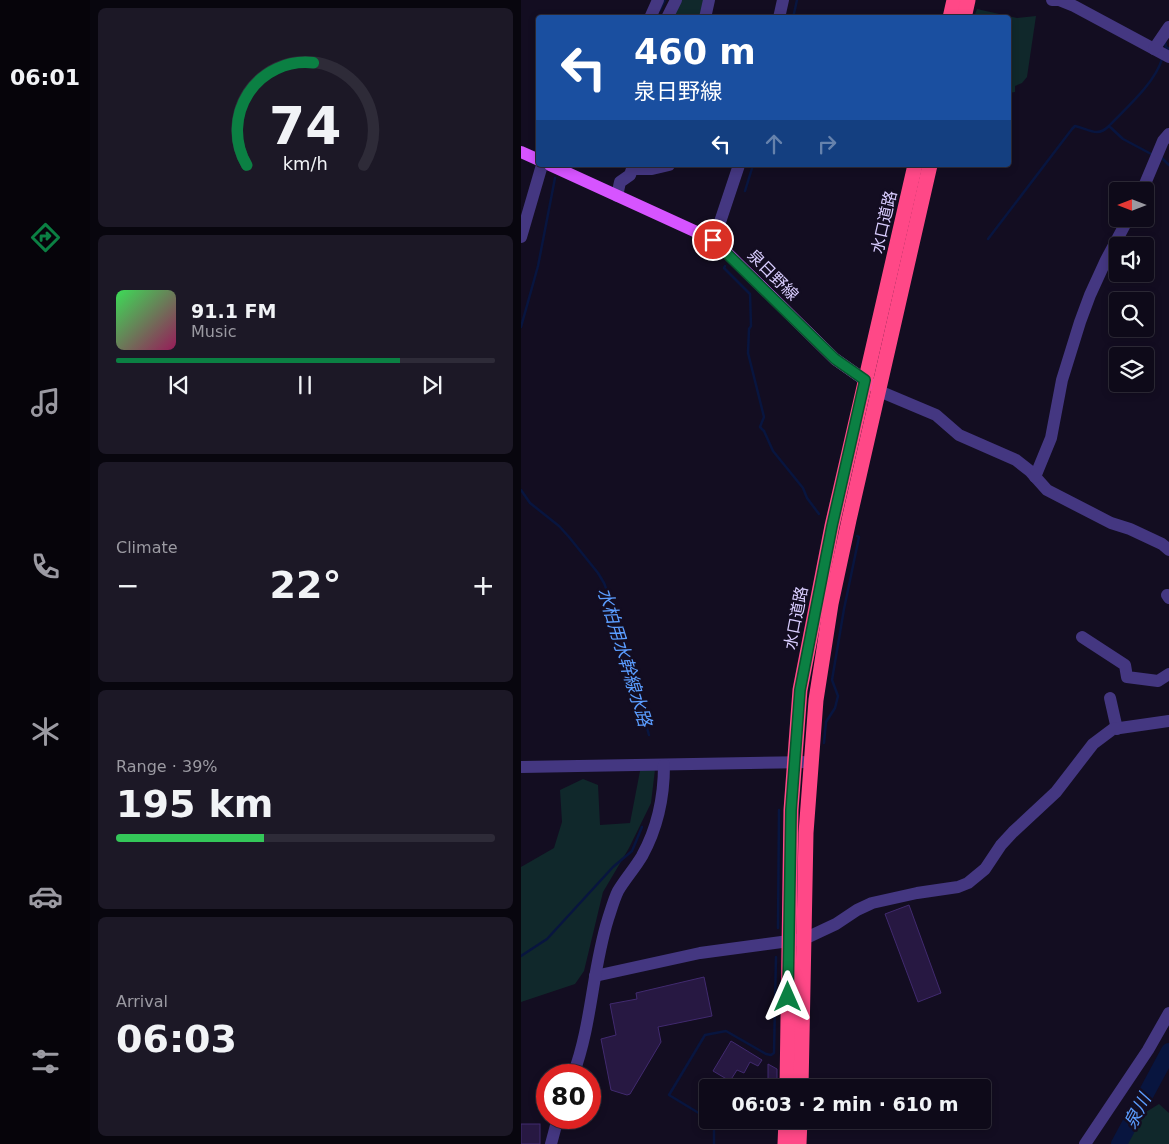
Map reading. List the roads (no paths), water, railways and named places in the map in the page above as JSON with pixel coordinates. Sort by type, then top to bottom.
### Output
[{"type":"highway","points":[[951,15],[954,0]]},
{"type":"highway","points":[[965,15],[968,0]]},
{"type":"highway","name":"水口道路","points":[[787,1079],[789,880],[793,762],[800,690],[815,610],[865,380],[915,167]]},
{"type":"highway","name":"水口道路","points":[[801,1079],[806,833],[817,700],[831,604],[930,167]]},
{"type":"highway","points":[[785,1144],[786,1129]]},
{"type":"highway","points":[[799,1144],[800,1129]]},
{"type":"main road","points":[[521,152],[536,159]]},
{"type":"main road","name":"泉日野線","points":[[554,167],[713,240],[835,359],[879,391]]},
{"type":"street","points":[[651,15],[658,0]]},
{"type":"street","points":[[668,15],[675,0]]},
{"type":"street","points":[[706,15],[709,0]]},
{"type":"street","points":[[780,15],[783,0]]},
{"type":"street","points":[[1052,0],[1058,0],[1097,18],[1169,57]]},
{"type":"street","points":[[1154,49],[1169,27]]},
{"type":"street","points":[[1146,182],[1163,141],[1169,134]]},
{"type":"street","points":[[521,236],[541,167]]},
{"type":"street","points":[[617,196],[620,182],[630,175],[632,169],[651,170],[662,167]]},
{"type":"street","points":[[713,240],[735,167]]},
{"type":"street","points":[[1035,477],[1051,438],[1062,380],[1080,322],[1102,268],[1123,228]]},
{"type":"street","points":[[879,391],[936,415],[959,435],[1016,460],[1047,490],[1111,523],[1130,529],[1163,544],[1169,550]]},
{"type":"street","points":[[1083,637],[1125,665],[1127,677],[1158,681],[1169,674]]},
{"type":"street","points":[[1110,698],[1117,729]]},
{"type":"street","points":[[595,976],[700,954],[804,940],[837,924],[857,910],[872,903],[917,893],[958,888],[969,883],[985,869],[1001,845],[1056,792],[1093,744],[1107,732],[1169,721]]},
{"type":"street","points":[[521,767],[811,762]]},
{"type":"street","points":[[576,1064],[607,920],[618,891],[642,855],[662,805],[664,765]]},
{"type":"street","points":[[1085,1144],[1148,1050],[1169,1013]]},
{"type":"street","points":[[551,1144],[555,1129]]},
{"type":"waterway","name":"水柏用水幹線水路","points":[[660,10],[665,0]]},
{"type":"waterway","points":[[794,15],[797,0]]},
{"type":"waterway","points":[[1165,41],[1166,47],[1169,49]]},
{"type":"waterway","points":[[1153,155],[1123,139],[1109,126],[1147,86],[1162,59]]},
{"type":"waterway","points":[[988,239],[1075,126],[1093,132],[1105,130],[1109,126]]},
{"type":"waterway","points":[[1161,157],[1169,165]]},
{"type":"waterway","points":[[745,191],[752,167]]},
{"type":"waterway","name":"水柏用水幹線水路","points":[[521,327],[538,266],[555,178]]},
{"type":"waterway","points":[[725,266],[724,268],[750,294],[751,326],[749,329],[748,353],[764,417],[760,427],[764,431],[773,451],[803,488],[807,498],[819,514]]},
{"type":"waterway","name":"水柏用水幹線水路","points":[[521,490],[530,503],[559,526],[569,537],[604,583],[614,609],[649,735]]},
{"type":"waterway","points":[[824,743],[826,722],[835,708],[838,696],[832,680],[859,537],[857,536]]},
{"type":"waterway","points":[[778,928],[779,810]]},
{"type":"waterway","name":"水柏用水幹線水路","points":[[521,956],[547,939],[613,867],[632,851],[642,827]]},
{"type":"waterway","points":[[699,1113],[669,1095],[705,1035],[726,1031],[766,1054],[771,1055],[774,1053],[776,957]]},
{"type":"waterway","name":"泉川","points":[[1119,1144],[1169,1051]]},
{"type":"waterway","points":[[714,1129],[714,1144]]}]
